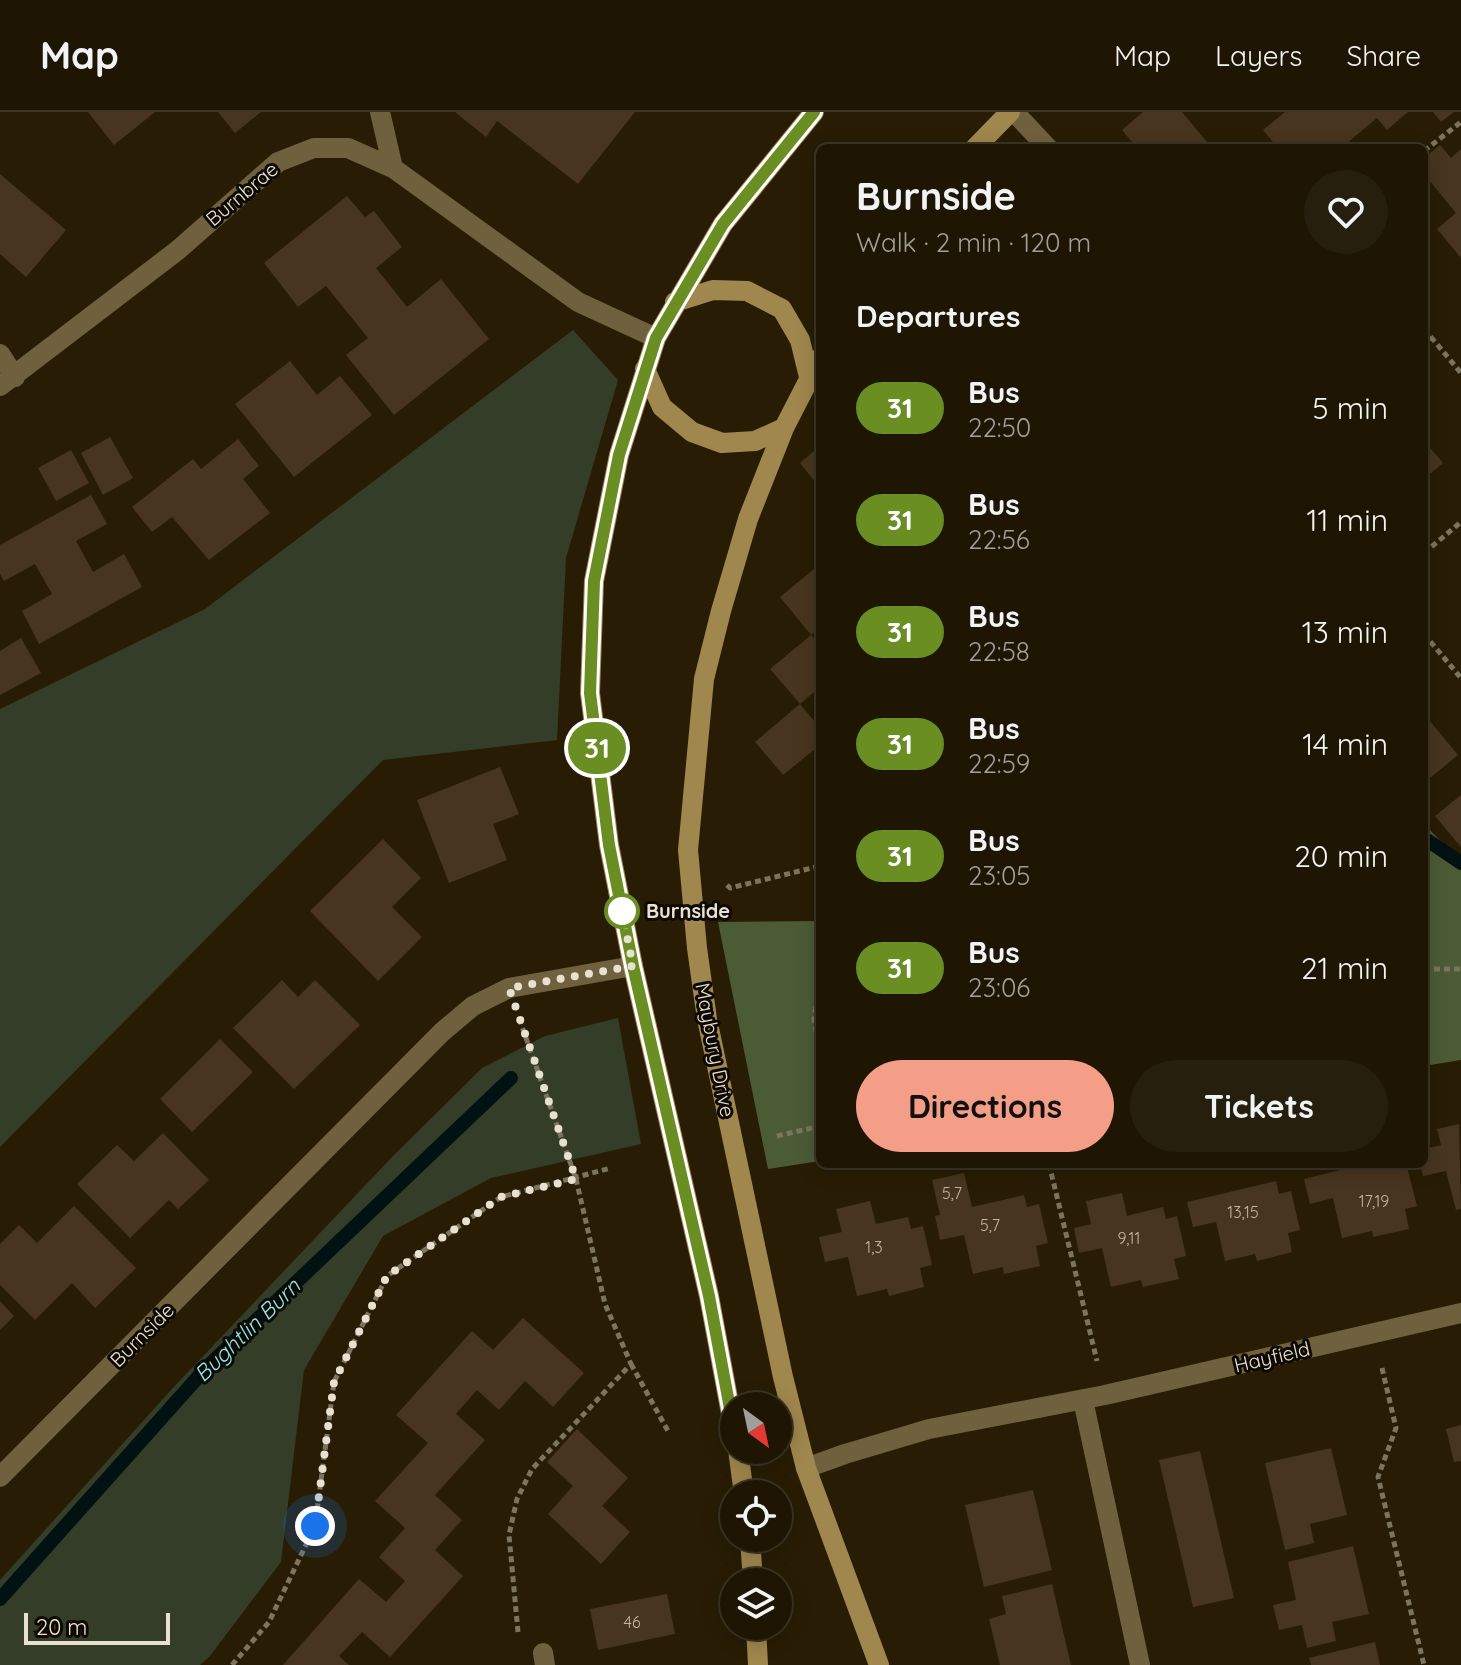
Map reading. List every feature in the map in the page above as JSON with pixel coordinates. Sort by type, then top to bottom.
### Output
[{"type":"street","points":[[380,112],[393,168]]},
{"type":"street","points":[[727,1392],[709,1296],[633,966],[609,845],[590,693],[594,581],[619,455],[656,338],[723,224],[814,112]]},
{"type":"street","points":[[979,144],[1012,112],[1044,144]]},
{"type":"street","name":"Burnbrae","points":[[0,354],[7,381],[178,250],[278,162],[314,148],[348,148],[393,168],[578,302],[656,338]]},
{"type":"street","points":[[675,302],[713,290],[747,291],[782,309],[800,340],[809,377]]},
{"type":"street","name":"Maybury Drive","points":[[816,365],[784,428],[748,519],[704,679],[688,850],[707,1019],[783,1377],[806,1468],[879,1665]]},
{"type":"street","points":[[645,369],[662,407],[692,432],[722,443],[755,441],[784,428]]},
{"type":"street","name":"Burnside","points":[[0,1477],[442,1032],[473,1006],[509,988],[633,966]]},
{"type":"street","name":"Hayfield","points":[[806,1468],[929,1429],[1083,1400],[1461,1313]]},
{"type":"street","points":[[1083,1400],[1140,1665]]},
{"type":"street","points":[[757,1640],[758,1665]]},
{"type":"path","points":[[1428,148],[1461,122]]},
{"type":"path","points":[[1428,334],[1461,373]]},
{"type":"path","points":[[1428,550],[1461,522]]},
{"type":"path","points":[[1428,639],[1461,678]]},
{"type":"path","points":[[688,850],[730,888],[816,867]]},
{"type":"path","points":[[1428,969],[1461,969]]},
{"type":"path","points":[[509,988],[576,1179],[605,1304],[631,1364],[669,1433]]},
{"type":"path","points":[[816,1005],[816,1031]]},
{"type":"path","points":[[777,1136],[816,1127]]},
{"type":"path","points":[[232,1665],[269,1622],[315,1526],[334,1382],[387,1276],[501,1197],[611,1168]]},
{"type":"path","points":[[1050,1168],[1105,1395]]},
{"type":"path","points":[[1374,1333],[1396,1428],[1378,1477],[1424,1665]]},
{"type":"path","points":[[544,1659],[516,1630],[509,1535],[517,1499],[532,1469],[631,1364]]},
{"type":"green space","points":[[573,330],[618,380],[566,558],[557,740],[383,760],[0,1147],[0,709],[205,609]]},
{"type":"green space","points":[[1428,828],[1461,862],[1461,1060],[1428,1065]]},
{"type":"green space","points":[[816,921],[816,1162],[768,1169],[718,922]]},
{"type":"green space","points":[[618,1018],[641,1144],[491,1178],[383,1236],[304,1370],[281,1562],[210,1656],[200,1665],[0,1665],[0,1580],[171,1390],[393,1156],[482,1068],[545,1036]]},
{"type":"building","points":[[88,112],[155,112],[114,145]]},
{"type":"building","points":[[218,112],[261,112],[235,133]]},
{"type":"building","points":[[455,112],[635,112],[578,184],[497,121],[486,137]]},
{"type":"building","points":[[1143,112],[1182,112],[1209,144],[1134,144],[1122,130]]},
{"type":"building","points":[[1285,112],[1408,112],[1387,130],[1377,118],[1346,144],[1275,144],[1263,130]]},
{"type":"building","points":[[1433,112],[1454,112],[1441,122]]},
{"type":"building","points":[[1440,145],[1451,158],[1461,149],[1461,258],[1437,229],[1456,213],[1428,179],[1428,155]]},
{"type":"building","points":[[0,174],[66,230],[26,277],[0,254]]},
{"type":"building","points":[[347,196],[365,217],[374,211],[402,247],[376,268],[407,307],[441,279],[489,339],[394,415],[346,355],[368,338],[326,286],[298,307],[264,263]]},
{"type":"building","points":[[290,361],[317,395],[340,376],[372,415],[294,477],[235,404]]},
{"type":"building","points":[[110,437],[133,478],[103,495],[81,453]]},
{"type":"building","points":[[238,439],[259,466],[243,479],[270,513],[209,560],[172,517],[152,532],[132,507],[193,459],[201,469]]},
{"type":"building","points":[[1428,446],[1443,463],[1428,476]]},
{"type":"building","points":[[816,449],[816,483],[800,463]]},
{"type":"building","points":[[71,450],[89,483],[56,501],[38,468]]},
{"type":"building","points":[[91,495],[107,524],[76,541],[93,572],[124,554],[142,587],[39,644],[22,611],[52,594],[35,564],[4,581],[0,574],[0,545]]},
{"type":"building","points":[[816,567],[816,631],[811,635],[780,597]]},
{"type":"building","points":[[811,635],[816,641],[816,690],[800,704],[770,669]]},
{"type":"building","points":[[21,638],[41,673],[0,695],[0,651]]},
{"type":"building","points":[[800,704],[816,723],[816,748],[783,775],[755,742]]},
{"type":"building","points":[[1428,719],[1458,755],[1428,780]]},
{"type":"building","points":[[500,767],[519,814],[493,824],[507,860],[449,883],[417,800]]},
{"type":"building","points":[[1461,795],[1461,847],[1435,816]]},
{"type":"building","points":[[383,839],[421,878],[392,907],[422,937],[378,981],[310,911]]},
{"type":"building","points":[[282,980],[298,997],[315,980],[360,1025],[294,1089],[233,1028]]},
{"type":"building","points":[[220,1039],[253,1072],[192,1132],[160,1099]]},
{"type":"building","points":[[1459,1124],[1461,1209],[1456,1210],[1446,1171],[1423,1176],[1421,1168],[1428,1168],[1428,1148],[1441,1145],[1437,1129]]},
{"type":"building","points":[[163,1133],[209,1180],[178,1209],[169,1200],[130,1238],[77,1184],[117,1145],[134,1161]]},
{"type":"building","points":[[1348,1168],[1407,1168],[1417,1206],[1405,1209],[1409,1229],[1373,1237],[1372,1231],[1342,1238],[1333,1198],[1310,1204],[1304,1179]]},
{"type":"building","points":[[964,1173],[972,1207],[1024,1195],[1027,1207],[1039,1204],[1048,1243],[1036,1246],[1040,1266],[1004,1274],[1003,1267],[973,1274],[964,1235],[940,1240],[935,1216],[940,1215],[932,1180]]},
{"type":"building","points":[[1276,1181],[1279,1194],[1291,1191],[1300,1230],[1288,1233],[1292,1252],[1257,1261],[1255,1254],[1225,1261],[1216,1222],[1193,1227],[1187,1202]]},
{"type":"building","points":[[1122,1193],[1127,1216],[1163,1207],[1166,1219],[1177,1216],[1186,1256],[1174,1259],[1179,1279],[1143,1287],[1141,1280],[1111,1287],[1102,1248],[1079,1253],[1074,1228],[1091,1224],[1086,1201]]},
{"type":"building","points":[[870,1201],[876,1224],[908,1217],[911,1229],[923,1226],[932,1265],[920,1268],[924,1287],[889,1296],[887,1289],[857,1296],[848,1257],[825,1262],[819,1237],[842,1232],[836,1209]]},
{"type":"building","points":[[74,1206],[136,1268],[95,1308],[72,1283],[35,1320],[0,1285],[0,1244],[19,1225],[37,1243]]},
{"type":"building","points":[[0,1301],[14,1316],[0,1330]]},
{"type":"building","points":[[523,1318],[584,1373],[553,1407],[525,1381],[499,1410],[477,1390],[456,1414],[485,1440],[435,1495],[462,1520],[435,1550],[463,1576],[390,1657],[362,1632],[339,1656],[349,1665],[283,1665],[359,1579],[386,1602],[405,1581],[379,1557],[405,1528],[375,1501],[428,1443],[396,1415],[472,1331],[493,1350]]},
{"type":"building","points":[[1461,1425],[1461,1461],[1454,1462],[1446,1429]]},
{"type":"building","points":[[577,1429],[628,1478],[602,1506],[630,1532],[601,1564],[548,1514],[573,1486],[547,1462]]},
{"type":"building","points":[[1331,1448],[1347,1515],[1310,1524],[1314,1543],[1285,1550],[1265,1463]]},
{"type":"building","points":[[1200,1451],[1234,1598],[1193,1607],[1159,1460]]},
{"type":"building","points":[[1033,1490],[1052,1570],[984,1587],[965,1505]]},
{"type":"building","points":[[1353,1546],[1369,1614],[1332,1622],[1336,1641],[1307,1648],[1302,1625],[1279,1630],[1273,1605],[1296,1600],[1288,1562]]},
{"type":"building","points":[[1052,1584],[1071,1665],[1000,1665],[989,1619],[1006,1614],[1002,1596]]},
{"type":"building","points":[[667,1594],[675,1634],[598,1650],[590,1609]]},
{"type":"building","points":[[1375,1642],[1380,1665],[1311,1665],[1309,1658]]},
{"type":"waterway","name":"Bughtlin Burn","points":[[1428,841],[1461,863]]},
{"type":"waterway","name":"Bughtlin Burn","points":[[0,1599],[207,1367],[511,1078]]},
{"type":"bus line","name":"31","points":[[727,1392],[709,1296],[633,966],[609,845],[590,693],[594,581],[619,455],[656,338],[723,224],[814,112]]},
{"type":"place","name":"Burnside","points":[[622,911]]},
{"type":"route","points":[[315,1526],[334,1382],[387,1276],[501,1197],[576,1179],[509,988],[633,966],[621,906],[622,911]]}]
